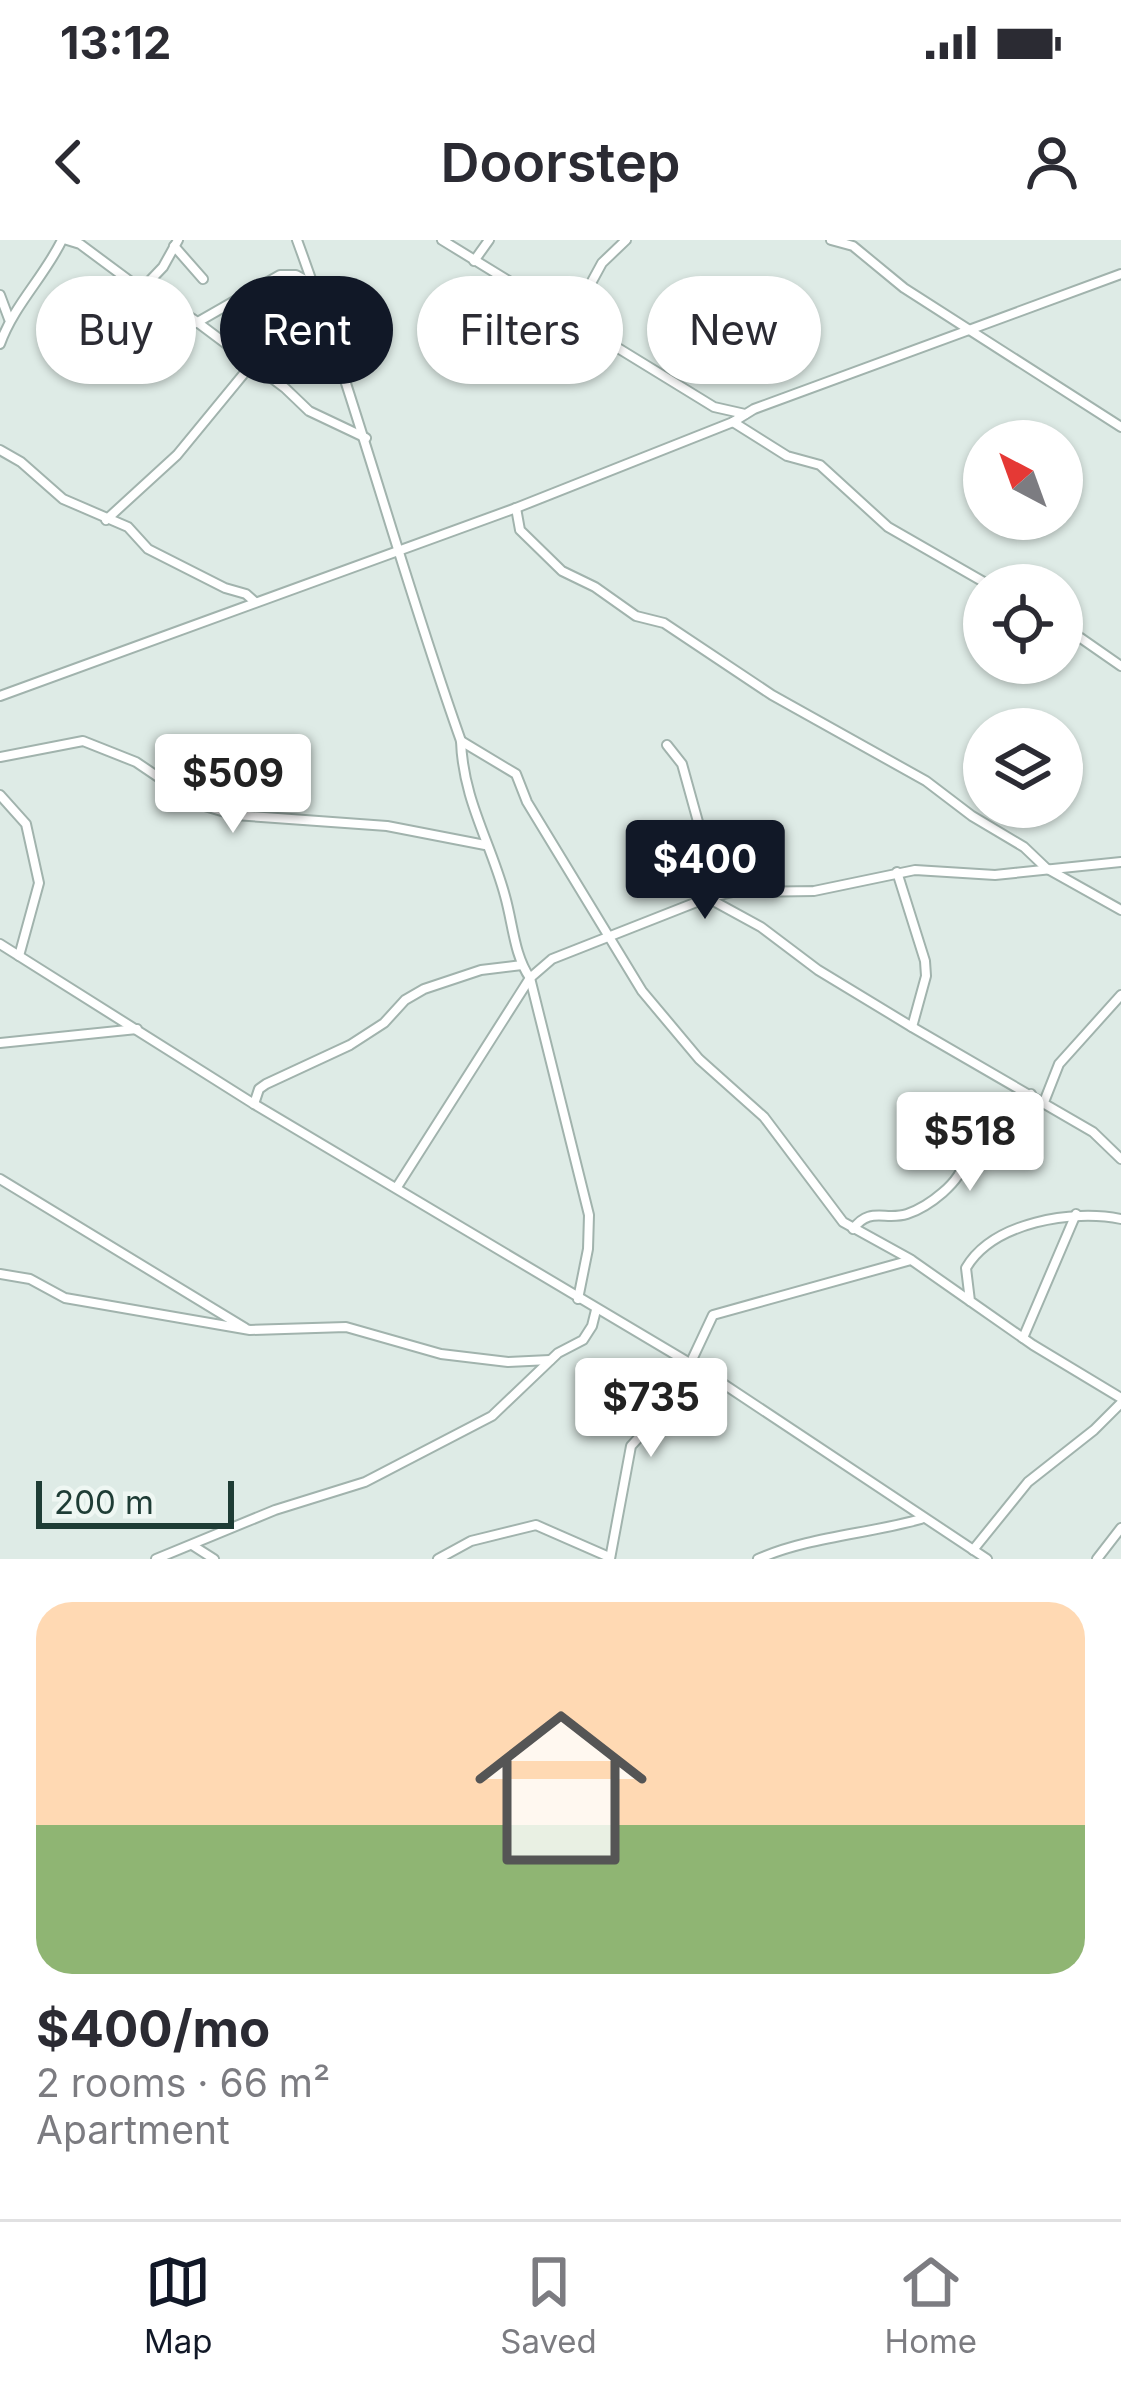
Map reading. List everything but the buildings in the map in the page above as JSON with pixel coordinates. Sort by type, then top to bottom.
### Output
[{"type":"street","points":[[0,344],[9,319],[65,240],[80,244],[123,276]]},
{"type":"street","points":[[297,240],[310,276]]},
{"type":"street","points":[[442,240],[500,276]]},
{"type":"street","points":[[474,260],[489,240]]},
{"type":"street","points":[[595,276],[626,240]]},
{"type":"street","points":[[830,240],[853,246],[904,288],[1121,427]]},
{"type":"street","points":[[155,276],[176,243],[203,279]]},
{"type":"street","points":[[0,696],[516,508],[746,414],[1121,274]]},
{"type":"street","points":[[0,296],[9,319]]},
{"type":"street","points":[[220,309],[196,323],[220,341]]},
{"type":"street","points":[[623,352],[714,407],[746,414]]},
{"type":"street","points":[[106,520],[177,455],[235,384]]},
{"type":"street","points":[[274,384],[309,412],[366,438]]},
{"type":"street","points":[[347,384],[460,741],[484,845],[504,891],[521,965],[530,978],[589,1215],[578,1299]]},
{"type":"street","points":[[733,422],[788,456],[820,465],[888,527],[963,570]]},
{"type":"street","points":[[0,450],[63,499],[128,527],[148,549],[225,588],[247,594],[255,602]]},
{"type":"street","points":[[516,508],[520,530],[562,572],[595,587],[636,616],[664,623],[772,695],[926,781],[1024,847],[1046,868],[1121,910]]},
{"type":"street","points":[[1083,640],[1121,666]]},
{"type":"street","points":[[460,741],[516,774],[527,802],[642,991],[699,1059],[755,1108],[842,1222],[911,1260],[1121,1400],[1094,1430],[1028,1481],[974,1550]]},
{"type":"street","points":[[0,757],[83,742],[136,762],[198,804],[235,815],[387,826],[484,845]]},
{"type":"street","points":[[667,745],[682,764],[700,829],[734,892]]},
{"type":"street","points":[[0,795],[26,824],[38,878],[19,956]]},
{"type":"street","points":[[397,1187],[530,978],[552,958],[734,892],[814,891],[897,872],[995,874],[1121,862]]},
{"type":"street","points":[[897,872],[926,962],[912,1028]]},
{"type":"street","points":[[707,898],[761,927],[818,970],[912,1028],[1093,1132],[1121,1159]]},
{"type":"street","points":[[0,944],[254,1104],[713,1377],[984,1558]]},
{"type":"street","points":[[254,1104],[266,1084],[350,1045],[385,1023],[412,994],[465,974],[521,965]]},
{"type":"street","points":[[1044,1102],[1059,1064],[1121,995]]},
{"type":"street","points":[[0,1043],[139,1029]]},
{"type":"street","points":[[853,1229],[862,1217],[874,1213],[904,1215],[924,1207],[1031,1094]]},
{"type":"street","points":[[0,1179],[250,1330]]},
{"type":"street","points":[[1023,1338],[1076,1214]]},
{"type":"street","points":[[970,1300],[966,1268],[978,1253],[1012,1232],[1076,1214],[1121,1219]]},
{"type":"street","points":[[690,1364],[713,1315],[911,1260]]},
{"type":"street","points":[[0,1274],[30,1279],[65,1298],[250,1330],[346,1327],[441,1354],[508,1362],[550,1360]]},
{"type":"street","points":[[156,1559],[274,1510],[365,1482],[492,1416],[550,1360],[583,1340],[596,1310]]},
{"type":"street","points":[[438,1559],[471,1541],[536,1525],[610,1558],[631,1446],[665,1409],[683,1402],[713,1377]]},
{"type":"street","points":[[758,1559],[789,1545],[870,1533],[922,1519]]},
{"type":"street","points":[[1097,1559],[1121,1528]]},
{"type":"street","points":[[190,1544],[214,1559]]}]
